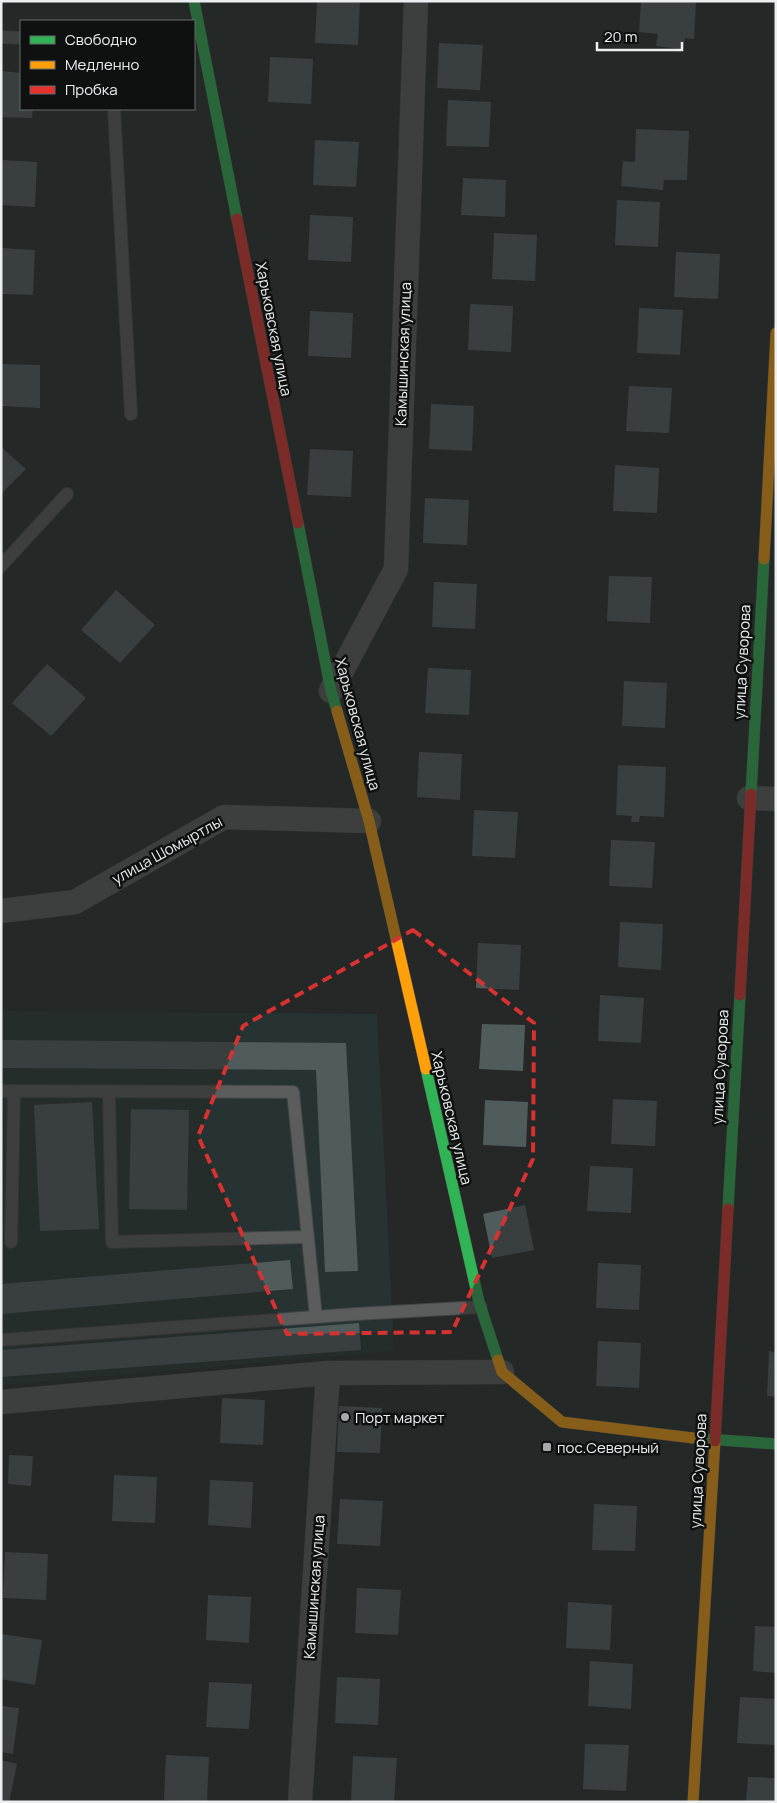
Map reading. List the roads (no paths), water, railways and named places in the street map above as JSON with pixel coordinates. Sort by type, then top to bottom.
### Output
[{"type":"street","name":"Харьковская улица","points":[[194,1],[198,43],[331,691],[369,821],[481,1308],[502,1372]]},
{"type":"street","name":"Камышинская улица","points":[[331,691],[396,569],[416,1]]},
{"type":"street","name":"улица Суворова","points":[[693,1802],[715,1441],[776,333]]},
{"type":"street","points":[[749,798],[776,799]]},
{"type":"street","name":"улица Шомыртлы","points":[[1,911],[75,902],[224,817],[369,821]]},
{"type":"street","points":[[1,1402],[328,1373],[502,1372],[562,1422],[715,1441],[776,1444]]},
{"type":"street","name":"Камышинская улица","points":[[300,1802],[328,1373]]},
{"type":"lane","points":[[1,37],[20,38]]},
{"type":"lane","points":[[114,110],[131,414]]},
{"type":"lane","points":[[1,566],[67,494]]},
{"type":"lane","points":[[11,1242],[8,1091],[293,1092],[316,1317]]},
{"type":"lane","points":[[109,1092],[112,1242],[308,1237]]},
{"type":"lane","points":[[1,1340],[316,1317],[481,1308]]},
{"type":"place","name":"Порт маркет","points":[[345,1417]]},
{"type":"place","name":"пос.Северный","points":[[547,1447]]}]
